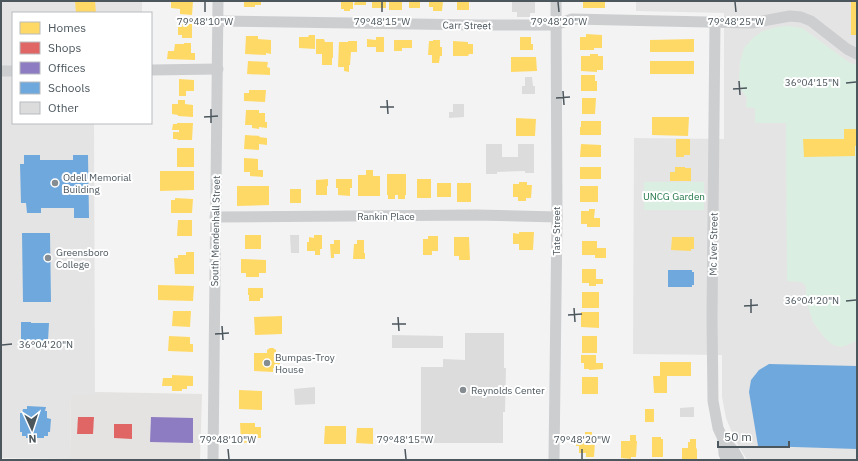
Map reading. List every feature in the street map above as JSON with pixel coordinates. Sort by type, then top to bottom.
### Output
[{"type":"street","name":"South Mendenhall Street","points":[[212,460],[218,1]]},
{"type":"street","name":"Tate Street","points":[[554,460],[556,1]]},
{"type":"street","name":"Carr Street","points":[[218,21],[555,25],[572,19],[752,23],[790,16],[801,16],[811,21],[847,49],[857,54]]},
{"type":"street","name":"Mc Iver Street","points":[[715,22],[712,318],[713,401],[718,428],[723,440],[724,454],[727,460]]},
{"type":"street","points":[[152,70],[218,69]]},
{"type":"street","points":[[1,71],[12,71]]},
{"type":"street","name":"Rankin Place","points":[[215,217],[556,217]]},
{"type":"street","name":"Mc Iver Street","points":[[723,440],[734,451],[739,460]]},
{"type":"shaded area","name":"Greensboro College","points":[[1,1],[142,1],[142,12],[12,12],[12,124],[94,124],[95,395],[71,395],[70,459],[1,458]]},
{"type":"shaded area","points":[[636,1],[857,1],[857,460],[747,460],[735,440],[726,418],[722,397],[722,355],[633,354],[634,138],[724,139],[724,13],[636,11]]},
{"type":"shaded area","points":[[95,392],[202,394],[200,460],[70,459],[71,394],[94,395]]},
{"type":"green space","points":[[789,26],[802,28],[850,63],[857,65],[857,341],[841,347],[833,345],[825,338],[813,322],[808,306],[806,286],[802,282],[787,281],[786,123],[755,123],[755,108],[746,107],[747,98],[742,91],[739,79],[740,62],[744,48],[754,37],[763,31],[777,27]]},
{"type":"green space","name":"UNCG Garden","points":[[644,182],[704,182],[704,210],[644,210]]},
{"type":"building: Homes","points":[[75,1],[95,1],[96,12],[76,12]]},
{"type":"building: Homes","points":[[171,1],[193,1],[192,15],[180,14],[180,9],[171,8]]},
{"type":"building: Homes","points":[[244,1],[261,1],[261,5],[255,5],[255,7],[244,7]]},
{"type":"building: Homes","points":[[341,1],[353,1],[353,9],[350,9],[350,11],[344,11],[344,9],[341,9]]},
{"type":"building: Homes","points":[[355,1],[366,1],[366,5],[354,5]]},
{"type":"building: Homes","points":[[372,1],[386,1],[386,8],[372,8]]},
{"type":"building: Homes","points":[[389,1],[402,1],[402,10],[389,10]]},
{"type":"building: Homes","points":[[409,1],[420,1],[420,8],[409,8]]},
{"type":"building: Homes","points":[[429,1],[443,1],[442,11],[433,11],[433,7],[429,7]]},
{"type":"building: Homes","points":[[457,1],[469,1],[469,10],[457,10]]},
{"type":"building: Homes","points":[[583,1],[605,1],[605,8],[583,8]]},
{"type":"building: Homes","points":[[851,1],[857,1],[857,35],[851,35]]},
{"type":"building: Homes","points":[[182,24],[192,24],[192,38],[182,38],[182,35],[178,35],[178,27],[182,27]]},
{"type":"building: Homes","points":[[586,34],[602,35],[602,48],[594,48],[594,50],[580,50],[580,37],[586,37]]},
{"type":"building: Homes","points":[[309,35],[315,35],[315,49],[299,48],[299,37],[308,37]]},
{"type":"building: Homes","points":[[246,36],[258,36],[258,39],[271,40],[271,54],[245,54]]},
{"type":"building: Homes","points":[[376,37],[384,37],[384,52],[376,52],[376,47],[367,47],[367,39],[376,40]]},
{"type":"building: Homes","points":[[520,37],[531,37],[533,50],[520,50]]},
{"type":"building: Homes","points":[[316,39],[324,39],[325,42],[333,42],[332,65],[322,65],[322,54],[316,54]]},
{"type":"building: Homes","points":[[694,39],[694,52],[650,52],[650,40]]},
{"type":"building: Homes","points":[[394,40],[412,40],[412,48],[402,48],[402,51],[394,51]]},
{"type":"building: Homes","points":[[440,40],[440,47],[442,47],[442,56],[440,56],[439,63],[432,63],[432,55],[428,55],[429,41]]},
{"type":"building: Homes","points":[[357,41],[357,52],[351,52],[349,72],[344,71],[344,67],[338,67],[339,42]]},
{"type":"building: Homes","points":[[453,41],[468,42],[468,44],[473,44],[473,54],[469,54],[468,56],[453,56]]},
{"type":"building: Homes","points":[[191,43],[191,53],[195,53],[195,60],[167,59],[168,51],[174,51],[175,44]]},
{"type":"building: Homes","points":[[590,54],[598,54],[598,56],[603,56],[603,70],[597,70],[597,72],[581,71],[581,56],[590,56]]},
{"type":"building: Homes","points":[[511,57],[536,57],[537,71],[511,72]]},
{"type":"building: Homes","points":[[248,61],[268,62],[267,67],[270,68],[270,75],[247,74]]},
{"type":"building: Homes","points":[[650,61],[694,61],[694,74],[650,74]]},
{"type":"building: Homes","points":[[581,75],[595,75],[595,81],[597,81],[597,91],[581,91]]},
{"type":"building: Homes","points":[[179,79],[194,80],[194,91],[186,91],[186,96],[179,96]]},
{"type":"building: Homes","points":[[249,90],[266,90],[265,102],[244,101],[244,93],[249,93]]},
{"type":"building: Homes","points":[[582,98],[596,98],[595,114],[582,114]]},
{"type":"building: Homes","points":[[178,100],[185,100],[185,104],[193,105],[193,117],[172,114],[172,104],[178,104]]},
{"type":"building: Homes","points":[[246,110],[259,110],[259,113],[265,113],[267,128],[259,127],[259,129],[252,128],[252,125],[245,125]]},
{"type":"building: Homes","points":[[652,117],[689,117],[688,136],[652,135]]},
{"type":"building: Homes","points":[[516,118],[536,119],[535,136],[516,136]]},
{"type":"building: Homes","points":[[581,121],[601,121],[601,135],[580,135]]},
{"type":"building: Homes","points":[[193,123],[192,140],[173,139],[173,132],[179,132],[179,130],[172,130],[173,124]]},
{"type":"building: Homes","points":[[844,129],[857,129],[857,146],[855,146],[855,156],[804,157],[803,139],[844,139]]},
{"type":"building: Homes","points":[[245,135],[267,138],[267,145],[259,144],[259,150],[244,149]]},
{"type":"building: Homes","points":[[676,139],[690,139],[690,155],[676,157]]},
{"type":"building: Homes","points":[[581,144],[601,145],[601,157],[580,157]]},
{"type":"building: Homes","points":[[177,148],[194,148],[194,167],[177,167]]},
{"type":"building: Homes","points":[[244,158],[258,159],[258,170],[263,170],[263,177],[250,176],[250,172],[244,172]]},
{"type":"building: Homes","points":[[580,167],[601,167],[601,179],[580,179]]},
{"type":"building: Homes","points":[[675,167],[691,168],[691,181],[670,181],[670,172],[675,172]]},
{"type":"building: Homes","points":[[366,170],[373,170],[373,176],[380,176],[380,196],[358,196],[358,175],[366,175]]},
{"type":"building: Homes","points":[[160,171],[194,171],[194,190],[160,191]]},
{"type":"building: Homes","points":[[387,174],[406,174],[405,199],[398,199],[398,195],[395,195],[395,199],[388,199]]},
{"type":"building: Homes","points":[[328,179],[327,195],[316,195],[316,180]]},
{"type":"building: Homes","points":[[336,179],[352,179],[350,196],[338,195]]},
{"type":"building: Homes","points":[[417,179],[431,179],[431,198],[417,198]]},
{"type":"building: Homes","points":[[519,182],[527,182],[527,185],[532,185],[531,198],[526,198],[526,201],[518,201],[518,197],[513,197],[513,184],[519,184]]},
{"type":"building: Homes","points":[[437,183],[451,183],[451,197],[437,197]]},
{"type":"building: Homes","points":[[457,183],[471,183],[471,202],[457,202]]},
{"type":"building: Homes","points":[[237,186],[269,186],[269,205],[237,206]]},
{"type":"building: Homes","points":[[580,186],[598,186],[598,202],[580,202]]},
{"type":"building: Homes","points":[[290,189],[301,189],[301,203],[290,203]]},
{"type":"building: Homes","points":[[175,198],[193,199],[192,213],[171,213],[171,200],[175,200]]},
{"type":"building: Homes","points":[[589,209],[595,209],[594,218],[600,218],[600,227],[587,227],[587,224],[581,224],[581,211],[589,211]]},
{"type":"building: Homes","points":[[178,220],[192,220],[192,236],[177,236]]},
{"type":"building: Homes","points":[[519,232],[534,232],[533,250],[519,250],[519,244],[513,244],[513,233],[519,234]]},
{"type":"building: Homes","points":[[245,235],[261,235],[261,249],[245,249]]},
{"type":"building: Homes","points":[[314,235],[322,235],[322,249],[320,249],[320,255],[315,255],[315,251],[307,251],[307,242],[309,242],[309,237],[314,238]]},
{"type":"building: Homes","points":[[428,236],[438,236],[438,251],[432,251],[432,255],[423,255],[423,239],[428,239]]},
{"type":"building: Homes","points":[[454,237],[469,237],[470,260],[459,260],[459,256],[454,256]]},
{"type":"building: Homes","points":[[672,237],[694,237],[694,249],[691,249],[691,251],[671,250]]},
{"type":"building: Homes","points":[[334,240],[340,240],[340,254],[334,254],[334,258],[331,258],[330,244],[334,244]]},
{"type":"building: Homes","points":[[357,240],[364,240],[365,259],[353,259],[354,244],[357,244]]},
{"type":"building: Homes","points":[[582,241],[597,241],[597,248],[606,248],[606,258],[595,258],[595,255],[582,255]]},
{"type":"building: Homes","points":[[186,252],[194,252],[194,274],[175,274],[174,258],[178,258],[178,255],[186,255]]},
{"type":"building: Homes","points":[[241,259],[266,260],[266,273],[259,273],[259,277],[246,277],[246,273],[241,273]]},
{"type":"building: Homes","points":[[582,269],[596,269],[596,279],[603,279],[603,284],[589,286],[589,283],[582,283]]},
{"type":"building: Homes","points":[[158,285],[194,286],[193,301],[158,300]]},
{"type":"building: Homes","points":[[248,288],[263,288],[263,298],[260,298],[260,301],[249,301]]},
{"type":"building: Homes","points":[[582,292],[599,292],[599,308],[582,308]]},
{"type":"building: Homes","points":[[173,311],[191,311],[190,327],[172,326]]},
{"type":"building: Homes","points":[[581,312],[599,312],[599,328],[581,327]]},
{"type":"building: Homes","points":[[282,316],[282,334],[255,335],[254,317]]},
{"type":"building: Homes","points":[[169,336],[190,337],[190,344],[193,344],[193,352],[168,351]]},
{"type":"building: Homes","points":[[582,336],[597,336],[597,353],[582,353]]},
{"type":"building: Homes","name":"Bumpas-Troy House","points":[[270,348],[276,350],[276,359],[280,359],[280,368],[273,368],[273,372],[254,371],[254,353],[267,353],[267,350]]},
{"type":"building: Homes","points":[[581,355],[596,355],[596,363],[603,363],[603,369],[584,369],[584,363],[581,363]]},
{"type":"building: Homes","points":[[660,362],[691,362],[691,376],[667,376],[667,393],[654,393],[653,376],[660,376]]},
{"type":"building: Homes","points":[[172,375],[193,376],[193,386],[187,386],[187,389],[182,389],[182,391],[172,391],[172,386],[162,386],[163,378],[172,378]]},
{"type":"building: Homes","points":[[582,377],[598,377],[598,394],[582,394]]},
{"type":"building: Homes","points":[[239,390],[262,391],[262,410],[239,409]]},
{"type":"building: Homes","points":[[645,409],[654,409],[654,422],[645,422]]},
{"type":"building: Homes","points":[[240,423],[255,423],[255,427],[261,427],[261,438],[256,438],[256,442],[241,443]]},
{"type":"building: Homes","points":[[325,426],[346,426],[346,444],[324,444]]},
{"type":"building: Homes","points":[[357,428],[373,428],[373,444],[356,443]]},
{"type":"building: Homes","points":[[585,432],[592,432],[592,442],[595,442],[594,457],[586,457],[586,453],[579,453],[579,446],[576,446],[576,439],[585,439]]},
{"type":"building: Homes","points":[[630,435],[636,435],[636,457],[631,457],[631,459],[621,458],[621,441],[630,441]]},
{"type":"building: Homes","points":[[652,437],[661,437],[661,439],[663,439],[663,457],[652,457]]},
{"type":"building: Homes","points":[[690,439],[696,439],[697,460],[682,460],[682,448],[688,448],[688,442],[690,442]]},
{"type":"building: Shops","points":[[78,417],[94,417],[93,434],[77,434]]},
{"type":"building: Shops","points":[[114,424],[132,424],[132,439],[114,438]]},
{"type":"building: Offices","points":[[151,417],[193,418],[193,443],[150,442]]},
{"type":"building: Schools","name":"Odell Memorial Building","points":[[24,155],[40,155],[40,160],[73,160],[73,155],[88,155],[89,218],[74,218],[74,208],[41,208],[41,213],[27,213],[26,203],[21,203],[20,164],[24,164]]},
{"type":"building: Schools","points":[[22,233],[50,233],[51,302],[23,302]]},
{"type":"building: Schools","points":[[668,270],[692,270],[692,272],[694,272],[694,285],[692,285],[692,287],[668,287]]},
{"type":"building: Schools","points":[[21,322],[49,323],[48,341],[32,340],[31,343],[24,343],[24,340],[21,340]]},
{"type":"building: Schools","points":[[769,364],[857,366],[857,449],[758,446],[749,392],[751,380],[759,370]]},
{"type":"building: Schools","points":[[27,406],[46,407],[45,411],[47,411],[47,418],[51,419],[50,432],[48,432],[48,436],[44,436],[44,438],[26,438],[26,436],[22,436],[22,432],[20,432],[20,413],[22,413],[23,409],[27,409]]},
{"type":"building: Other","points":[[512,1],[535,1],[535,13],[530,13],[530,17],[517,17],[517,12],[512,12]]},
{"type":"building: Other","points":[[525,77],[532,77],[533,86],[535,86],[535,94],[522,94],[522,86],[525,86]]},
{"type":"building: Other","points":[[453,104],[464,104],[464,117],[449,118],[449,112],[453,112]]},
{"type":"building: Other","points":[[486,144],[502,144],[502,157],[518,157],[518,144],[534,144],[534,173],[525,173],[525,171],[486,174]]},
{"type":"building: Other","points":[[290,235],[299,235],[299,253],[291,253]]},
{"type":"building: Other","name":"Reynolds Center","points":[[465,333],[504,333],[504,368],[506,368],[505,412],[503,412],[503,443],[421,443],[421,367],[443,367],[443,359],[465,360]]},
{"type":"building: Other","points":[[392,335],[443,336],[443,348],[392,348]]},
{"type":"building: Other","points":[[315,387],[315,404],[295,405],[294,389]]},
{"type":"building: Other","points":[[694,407],[694,417],[680,417],[680,408]]},
{"type":"place","name":"Odell Memorial Building","points":[[55,183]]},
{"type":"place","name":"Greensboro College","points":[[48,258]]},
{"type":"place","name":"Bumpas-Troy House","points":[[267,363]]},
{"type":"place","name":"Reynolds Center","points":[[463,390]]}]
